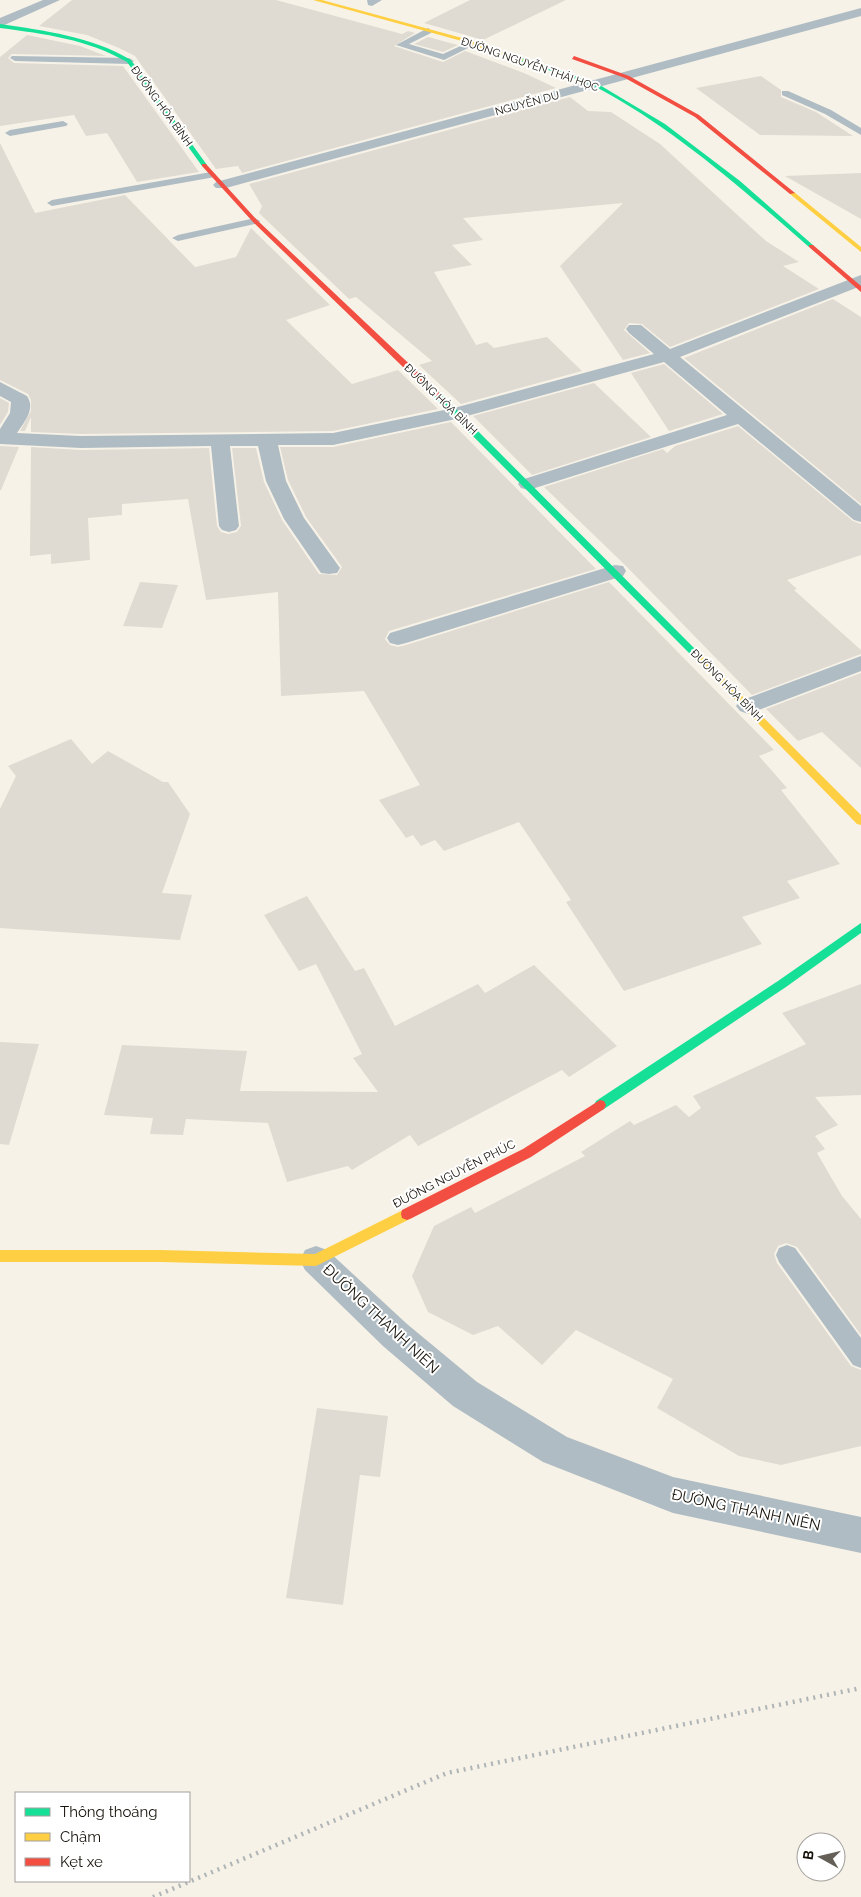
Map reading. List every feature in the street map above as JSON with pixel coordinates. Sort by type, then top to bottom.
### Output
[{"type":"main road","name":"ĐƯỜNG NGUYỄN THÁI HỌC","points":[[316,0],[428,30],[596,85],[671,130],[738,182],[858,284]]},
{"type":"main road","points":[[371,1],[390,7]]},
{"type":"main road","name":"ĐƯỜNG HÒA BÌNH","points":[[0,24],[83,41],[118,53],[129,61],[216,180],[255,221],[528,484],[861,821]]},
{"type":"main road","name":"ĐƯỜNG NGUYỄN THÁI HỌC","points":[[564,55],[627,76],[697,116],[861,250]]},
{"type":"main road","name":"ĐƯỜNG NGUYỄN PHÚC","points":[[0,1256],[161,1256],[316,1260],[526,1153],[782,984],[861,927]]},
{"type":"street","points":[[0,24],[54,0]]},
{"type":"street","name":"NGUYỄN DU","points":[[216,180],[596,85],[861,12]]},
{"type":"street","points":[[2,438],[81,442],[333,439],[456,413],[667,356],[858,284]]},
{"type":"street","points":[[635,329],[861,516]]},
{"type":"street","points":[[0,388],[20,400],[20,413],[2,438]]},
{"type":"street","points":[[528,484],[741,417]]},
{"type":"street","points":[[220,440],[228,526]]},
{"type":"street","points":[[267,440],[276,481],[294,520],[329,568]]},
{"type":"street","points":[[398,638],[615,571]]},
{"type":"street","points":[[748,706],[861,663]]},
{"type":"street","name":"ĐƯỜNG THANH NIÊN","points":[[316,1260],[395,1335],[465,1394],[556,1450],[673,1495],[861,1535]]},
{"type":"lane","points":[[428,30],[401,45],[444,57],[472,44]]},
{"type":"lane","points":[[16,58],[129,61]]},
{"type":"lane","points":[[785,93],[828,112],[861,132]]},
{"type":"lane","points":[[10,133],[63,124]]},
{"type":"lane","points":[[52,203],[216,180]]},
{"type":"lane","points":[[178,238],[255,221]]},
{"type":"lane","points":[[787,1255],[861,1357]]},
{"type":"path","points":[[190,1881],[447,1773],[861,1688]]},
{"type":"path","points":[[153,1897],[189,1882]]},
{"type":"building","points":[[72,0],[276,0],[402,34],[408,31],[415,33],[394,46],[443,62],[465,51],[524,73],[556,88],[242,173],[238,166],[216,169],[135,56],[87,35],[39,26]]},
{"type":"building","points":[[470,0],[566,0],[483,40],[424,23]]},
{"type":"building","points":[[27,35],[80,46],[106,56],[12,54],[8,58],[14,63],[123,66],[199,172],[137,182],[107,133],[86,136],[74,115],[0,126],[0,57]]},
{"type":"building","points":[[428,37],[458,45],[443,52],[414,44]]},
{"type":"building","points":[[761,76],[781,90],[781,97],[816,112],[853,136],[760,135],[696,88]]},
{"type":"building","points":[[570,97],[588,111],[611,112],[660,144],[766,241],[799,262],[783,266],[819,289],[670,347],[642,324],[629,323],[624,330],[650,353],[623,360],[560,266],[623,203],[463,218],[483,240],[452,245],[472,265],[434,272],[476,345],[487,342],[494,348],[547,337],[582,371],[461,404],[419,365],[432,361],[356,297],[349,299],[259,213],[262,206],[249,184]]},
{"type":"building","points":[[0,143],[35,213],[125,195],[195,267],[236,257],[251,228],[330,305],[286,320],[352,384],[398,370],[438,409],[333,431],[81,434],[31,432],[31,417],[25,431],[20,431],[31,411],[31,400],[28,394],[0,380]]},
{"type":"building","points":[[861,173],[861,219],[785,176]]},
{"type":"building","points":[[833,299],[861,317],[861,504],[684,358]]},
{"type":"building","points":[[664,364],[723,414],[669,431],[631,373]]},
{"type":"building","points":[[594,383],[651,437],[532,475],[473,416]]},
{"type":"building","points":[[0,398],[9,403],[8,412],[0,425]]},
{"type":"building","points":[[451,422],[596,569],[389,631],[385,639],[390,645],[398,647],[406,645],[609,582],[774,750],[759,756],[787,788],[781,790],[840,864],[787,881],[800,898],[742,917],[762,944],[624,991],[566,902],[571,900],[519,822],[444,851],[435,840],[421,846],[413,835],[406,838],[379,800],[420,785],[364,691],[281,696],[278,592],[206,600],[188,499],[122,504],[122,515],[88,518],[90,560],[51,564],[51,554],[30,556],[31,447],[81,450],[209,448],[217,526],[221,532],[228,534],[237,532],[241,526],[232,448],[256,448],[264,482],[282,520],[319,574],[337,575],[342,567],[306,517],[288,480],[280,447],[333,447]]},
{"type":"building","points":[[738,426],[853,521],[861,524],[861,555],[787,580],[797,589],[794,590],[861,650],[861,654],[752,695],[625,565],[544,487],[663,449],[667,453],[675,446]]},
{"type":"building","points":[[0,446],[19,447],[1,490],[0,490]]},
{"type":"building","points":[[140,582],[178,585],[162,628],[123,626]]},
{"type":"building","points":[[861,673],[861,768],[822,732],[798,741],[766,709]]},
{"type":"building","points":[[71,739],[92,764],[108,751],[163,782],[168,782],[190,814],[162,893],[192,895],[180,940],[0,928],[0,809],[16,776],[8,766]]},
{"type":"building","points":[[307,896],[355,971],[364,968],[395,1026],[478,984],[485,993],[534,965],[617,1046],[569,1077],[562,1070],[418,1146],[410,1135],[352,1170],[348,1166],[287,1182],[268,1123],[186,1119],[183,1135],[150,1134],[153,1118],[104,1115],[122,1045],[247,1051],[240,1091],[378,1092],[353,1058],[362,1054],[316,964],[299,971],[264,915]]},
{"type":"building","points":[[861,984],[861,1095],[815,1097],[838,1125],[815,1136],[825,1149],[817,1153],[842,1196],[861,1219],[861,1335],[797,1247],[786,1243],[778,1246],[774,1254],[777,1263],[851,1366],[861,1370],[861,1446],[781,1465],[739,1456],[657,1408],[673,1379],[576,1330],[542,1365],[498,1326],[473,1335],[428,1312],[412,1276],[434,1226],[471,1207],[475,1213],[585,1156],[581,1152],[630,1121],[634,1125],[676,1105],[689,1117],[701,1108],[693,1096],[806,1044],[782,1013]]},
{"type":"building","points":[[0,1042],[39,1044],[9,1145],[0,1144]]},
{"type":"building","points":[[317,1408],[388,1416],[380,1477],[360,1475],[343,1605],[286,1598]]},
{"type":"traffic: fast","points":[[0,26],[83,40],[114,52],[129,61],[204,165]]},
{"type":"traffic: fast","points":[[522,60],[596,85],[663,125],[738,182],[811,246]]},
{"type":"traffic: fast","points":[[436,394],[700,659]]},
{"type":"traffic: fast","points":[[600,1105],[782,984],[861,927]]},
{"type":"traffic: slow","points":[[316,0],[460,39],[522,60]]},
{"type":"traffic: slow","points":[[792,193],[861,250]]},
{"type":"traffic: slow","points":[[700,659],[861,821]]},
{"type":"traffic: slow","points":[[0,1256],[161,1256],[316,1260],[407,1214]]},
{"type":"traffic: jam","points":[[574,58],[627,77],[697,116],[792,193]]},
{"type":"traffic: jam","points":[[204,165],[255,221],[436,394]]},
{"type":"traffic: jam","points":[[811,246],[861,290]]},
{"type":"traffic: jam","points":[[407,1214],[527,1153],[600,1105]]}]
